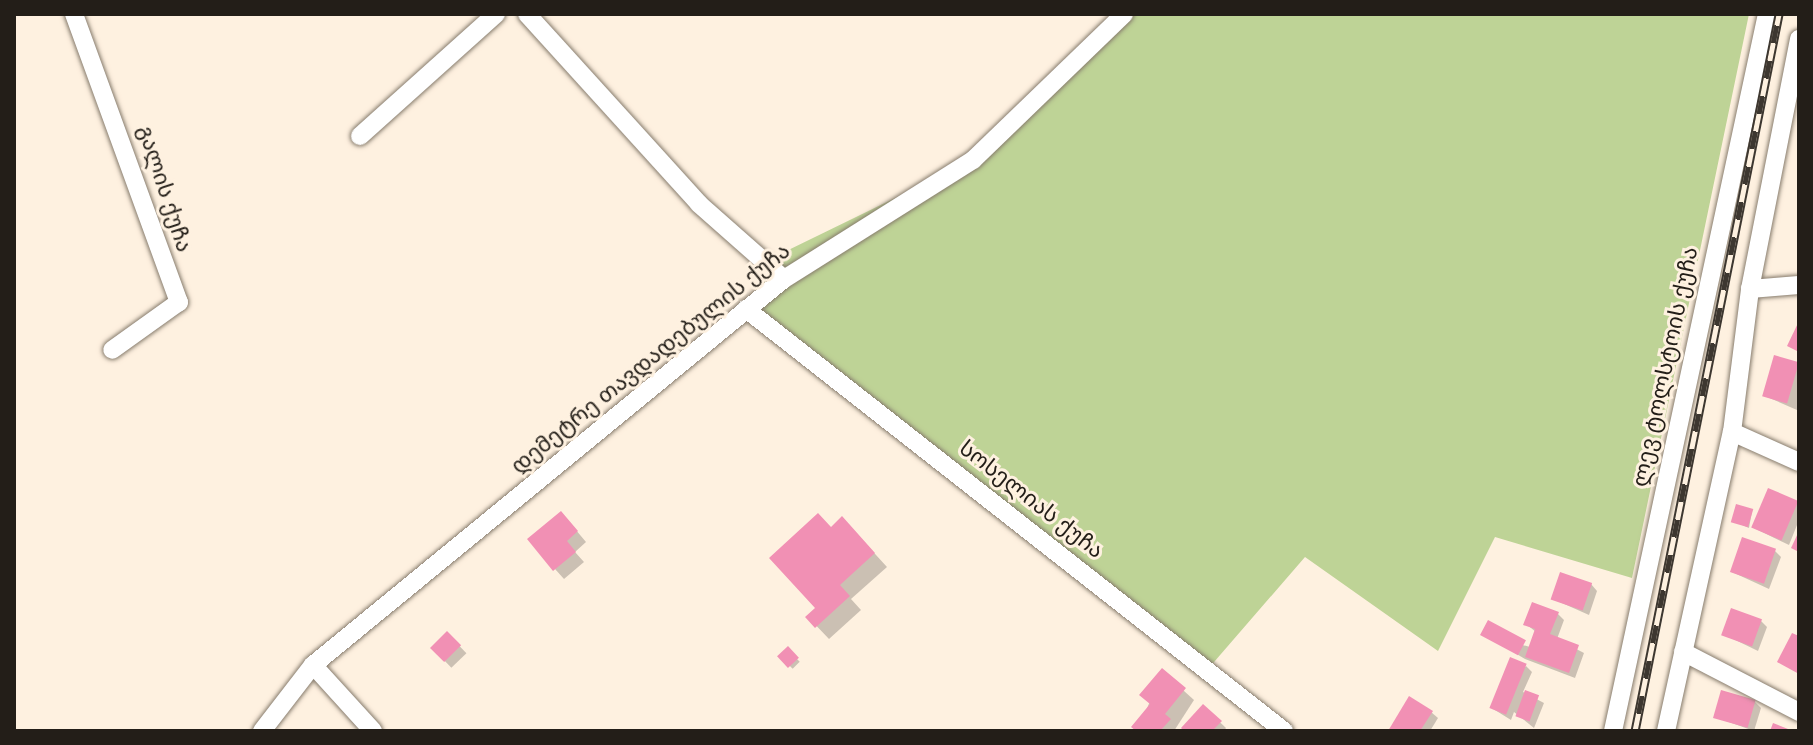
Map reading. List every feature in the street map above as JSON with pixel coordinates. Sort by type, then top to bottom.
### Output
[{"type":"street","name":"გალის ქუჩა","points":[[74,14],[179,302],[112,350]]},
{"type":"street","points":[[360,136],[496,14]]},
{"type":"street","points":[[527,14],[699,204],[784,279]]},
{"type":"street","name":"დემეტრე თავდადებულის ქუჩა","points":[[262,731],[313,665],[784,279],[973,160],[1124,14]]},
{"type":"street","name":"ლევ ტოლსტოის ქუჩა","points":[[1613,731],[1767,14]]},
{"type":"street","points":[[1666,731],[1732,432],[1750,289],[1799,39]]},
{"type":"street","points":[[1750,289],[1799,285]]},
{"type":"street","name":"სოსელიას ქუჩა","points":[[746,309],[1284,731]]},
{"type":"street","points":[[1732,432],[1799,462]]},
{"type":"street","points":[[1683,652],[1799,712]]},
{"type":"street","points":[[313,665],[373,731]]},
{"type":"green space","points":[[1124,14],[1749,14],[1632,578],[1495,537],[1438,651],[1305,557],[1208,669],[746,309],[774,257],[973,160]]},
{"type":"building","points":[[1799,321],[1799,352],[1787,346]]},
{"type":"building","points":[[1774,355],[1799,362],[1787,404],[1762,396]]},
{"type":"building","points":[[1768,488],[1798,501],[1782,540],[1751,528]]},
{"type":"building","points":[[1736,504],[1753,509],[1748,527],[1731,522]]},
{"type":"building","points":[[561,511],[578,531],[567,541],[576,552],[553,571],[527,539]]},
{"type":"building","points":[[818,513],[831,527],[842,516],[875,553],[840,585],[850,596],[815,628],[805,617],[815,608],[769,558]]},
{"type":"building","points":[[1799,531],[1799,552],[1791,548]]},
{"type":"building","points":[[1742,537],[1776,549],[1764,584],[1730,572]]},
{"type":"building","points":[[1560,572],[1592,583],[1583,610],[1551,599]]},
{"type":"building","points":[[1532,602],[1559,612],[1550,634],[1579,645],[1569,673],[1525,657],[1535,629],[1523,625]]},
{"type":"building","points":[[1731,608],[1762,619],[1752,647],[1721,635]]},
{"type":"building","points":[[1488,620],[1526,640],[1518,655],[1480,635]]},
{"type":"building","points":[[447,631],[461,645],[444,662],[430,648]]},
{"type":"building","points":[[1792,633],[1799,636],[1799,674],[1777,662]]},
{"type":"building","points":[[788,646],[799,658],[788,668],[777,656]]},
{"type":"building","points":[[1510,657],[1527,664],[1506,715],[1489,708]]},
{"type":"building","points":[[1162,668],[1186,688],[1165,714],[1171,719],[1160,731],[1136,731],[1131,727],[1150,704],[1139,695]]},
{"type":"building","points":[[1525,690],[1539,695],[1530,721],[1515,716]]},
{"type":"building","points":[[1721,690],[1756,700],[1748,728],[1713,718]]},
{"type":"building","points":[[1409,696],[1433,711],[1420,731],[1388,731]]},
{"type":"building","points":[[1203,704],[1222,721],[1212,731],[1184,731],[1181,728]]},
{"type":"building","points":[[1773,723],[1793,731],[1770,731]]},
{"type":"railway","points":[[1635,731],[1779,14]]}]
